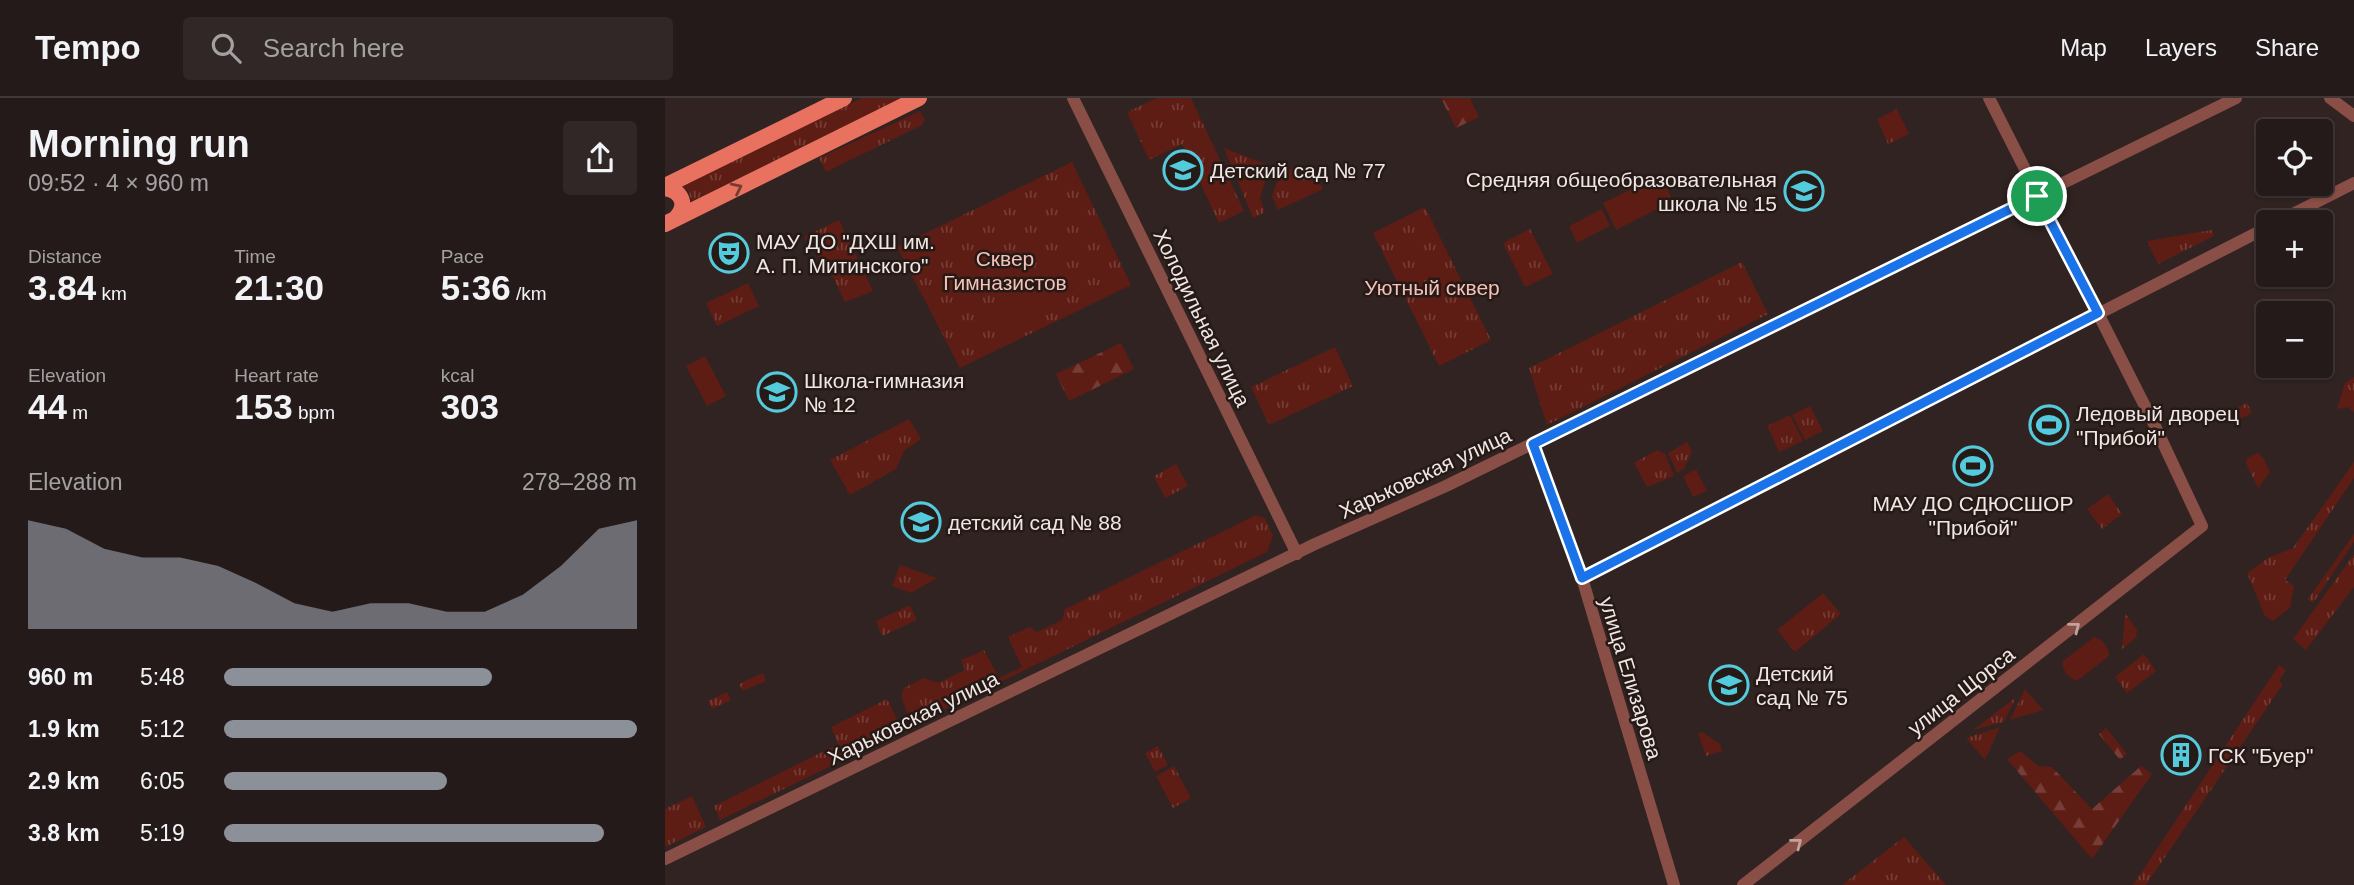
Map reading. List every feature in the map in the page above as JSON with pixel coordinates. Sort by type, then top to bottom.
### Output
[{"type":"main road","points":[[665,187],[844,98]]},
{"type":"main road","points":[[671,221],[919,98]]},
{"type":"main road","points":[[665,187],[676,191],[683,205],[681,212],[671,221]]},
{"type":"street","name":"Холодильная улица","points":[[1073,98],[1297,554]]},
{"type":"street","points":[[1989,98],[2098,313]]},
{"type":"street","name":"Харьковская улица","points":[[665,859],[1297,554],[1533,444],[2235,98]]},
{"type":"street","points":[[2330,98],[2354,116]]},
{"type":"street","points":[[2301,210],[2354,183]]},
{"type":"street","points":[[1582,578],[2256,233]]},
{"type":"street","name":"улица Щорса","points":[[1743,885],[2202,526],[2098,313]]},
{"type":"street","name":"улица Елизарова","points":[[1533,444],[1582,578],[1674,885]]},
{"type":"green space","points":[[862,98],[901,98],[691,202],[689,192],[682,186]]},
{"type":"green space","points":[[1157,98],[1191,98],[1244,211],[1219,223],[1182,144],[1149,160],[1127,112]]},
{"type":"green space","points":[[1441,98],[1470,98],[1479,117],[1456,128]]},
{"type":"green space","points":[[1897,109],[1909,134],[1888,144],[1877,119]]},
{"type":"green space","points":[[920,111],[925,120],[922,125],[826,172],[819,158]]},
{"type":"green space","points":[[1224,148],[1270,166],[1260,198],[1265,212],[1253,218]]},
{"type":"green space","name":"Сквер Гимназистов","points":[[1072,162],[1131,285],[960,368],[897,247]]},
{"type":"green space","points":[[1312,167],[1323,189],[1278,210],[1272,196],[1281,170]]},
{"type":"green space","points":[[1660,175],[1673,201],[1616,230],[1603,203]]},
{"type":"green space","name":"Уютный сквер","points":[[1425,207],[1491,340],[1439,366],[1373,233]]},
{"type":"green space","points":[[1602,209],[1610,226],[1577,243],[1569,226]]},
{"type":"green space","points":[[839,220],[873,291],[845,302],[832,275],[804,237]]},
{"type":"green space","points":[[1530,229],[1553,274],[1525,287],[1503,243]]},
{"type":"green space","points":[[2212,230],[2214,236],[2158,264],[2147,241]]},
{"type":"green space","points":[[1742,262],[1768,314],[1547,425],[1529,368]]},
{"type":"green space","points":[[1057,271],[1071,296],[1006,327],[993,303]]},
{"type":"green space","points":[[748,283],[759,306],[717,326],[706,303]]},
{"type":"green space","points":[[1121,343],[1134,369],[1069,401],[1056,374]]},
{"type":"green space","points":[[1335,347],[1353,386],[1269,425],[1251,387]]},
{"type":"green space","points":[[705,356],[726,396],[707,406],[686,366]]},
{"type":"green space","points":[[2354,377],[2354,412],[2348,407],[2337,409],[2345,383]]},
{"type":"green space","points":[[2247,403],[2252,413],[2229,424],[2225,413]]},
{"type":"green space","points":[[1810,406],[1823,431],[1805,440],[1792,415]]},
{"type":"green space","points":[[1790,415],[1803,441],[1779,452],[1767,426]]},
{"type":"green space","points":[[909,419],[921,439],[904,451],[896,469],[850,495],[830,460]]},
{"type":"green space","points":[[1687,442],[1692,451],[1684,469],[1677,473],[1668,453]]},
{"type":"green space","points":[[1657,450],[1665,454],[1674,476],[1647,487],[1634,463]]},
{"type":"green space","points":[[2258,453],[2270,472],[2258,488],[2246,463],[2247,458]]},
{"type":"green space","points":[[2354,462],[2354,478],[2285,580],[2294,586],[2290,608],[2273,621],[2265,616],[2247,573],[2268,558],[2293,548]]},
{"type":"green space","points":[[1176,464],[1188,486],[1165,498],[1154,476]]},
{"type":"green space","points":[[1696,469],[1707,491],[1693,497],[1683,476]]},
{"type":"green space","points":[[2108,494],[2122,514],[2102,529],[2087,509]]},
{"type":"green space","points":[[1256,515],[1265,518],[1273,536],[1267,552],[918,722],[910,719],[901,697],[904,688],[924,678],[938,683],[965,670],[961,660],[984,650],[999,678],[1022,667],[1008,637],[1030,627],[1037,632],[1062,620],[1065,609]]},
{"type":"green space","points":[[2354,534],[2354,542],[2313,603],[2308,599]]},
{"type":"green space","points":[[2354,554],[2354,587],[2306,650],[2293,639]]},
{"type":"green space","points":[[900,565],[937,578],[911,593],[892,586]]},
{"type":"green space","points":[[1823,593],[1841,614],[1795,652],[1777,630]]},
{"type":"green space","points":[[910,605],[917,620],[882,636],[876,621]]},
{"type":"green space","points":[[2125,613],[2137,630],[2136,638],[2122,649]]},
{"type":"green space","points":[[2094,637],[2105,644],[2109,656],[2077,681],[2074,680],[2064,671],[2063,661]]},
{"type":"green space","points":[[2144,654],[2156,671],[2127,693],[2115,677]]},
{"type":"green space","points":[[2279,665],[2286,670],[2279,681],[2283,684],[2146,885],[2133,885]]},
{"type":"green space","points":[[763,673],[766,681],[743,691],[739,684]]},
{"type":"green space","points":[[2025,689],[2043,710],[2010,720]]},
{"type":"green space","points":[[727,692],[731,700],[712,709],[708,701]]},
{"type":"green space","points":[[2016,697],[2004,722],[1973,730]]},
{"type":"green space","points":[[887,699],[903,731],[720,820],[714,806],[838,744],[831,727]]},
{"type":"green space","points":[[2000,727],[1985,760],[1966,738]]},
{"type":"green space","points":[[2106,728],[2127,754],[2120,760],[2099,734]]},
{"type":"green space","points":[[1702,732],[1720,744],[1722,751],[1706,756],[1698,733]]},
{"type":"green space","points":[[1158,746],[1168,765],[1155,772],[1145,753]]},
{"type":"green space","points":[[2020,751],[2038,766],[2052,767],[2092,809],[2141,766],[2152,774],[2092,859],[2007,759]]},
{"type":"green space","points":[[1174,766],[1191,798],[1173,808],[1156,776]]},
{"type":"green space","points":[[692,796],[706,827],[665,847],[665,809]]},
{"type":"green space","points":[[1904,837],[1946,885],[1842,885]]},
{"type":"place","name":"Детский сад № 77","points":[[1183,170]]},
{"type":"place","name":"Средняя общеобразовательная школа № 15","points":[[1804,191]]},
{"type":"place","name":"МАУ ДО \"ДХШ им. А. П. Митинского\"","points":[[729,253]]},
{"type":"place","name":"Школа-гимназия № 12","points":[[777,392]]},
{"type":"place","name":"Ледовый дворец \"Прибой\"","points":[[2049,425]]},
{"type":"place","name":"МАУ ДО СДЮСШОР \"Прибой\"","points":[[1973,466]]},
{"type":"place","name":"детский сад № 88","points":[[921,522]]},
{"type":"place","name":"Детский сад № 75","points":[[1729,685]]},
{"type":"place","name":"ГСК \"Буер\"","points":[[2181,755]]},
{"type":"route","points":[[2037,196],[2098,313],[1582,578],[1533,444],[2037,196]]}]
